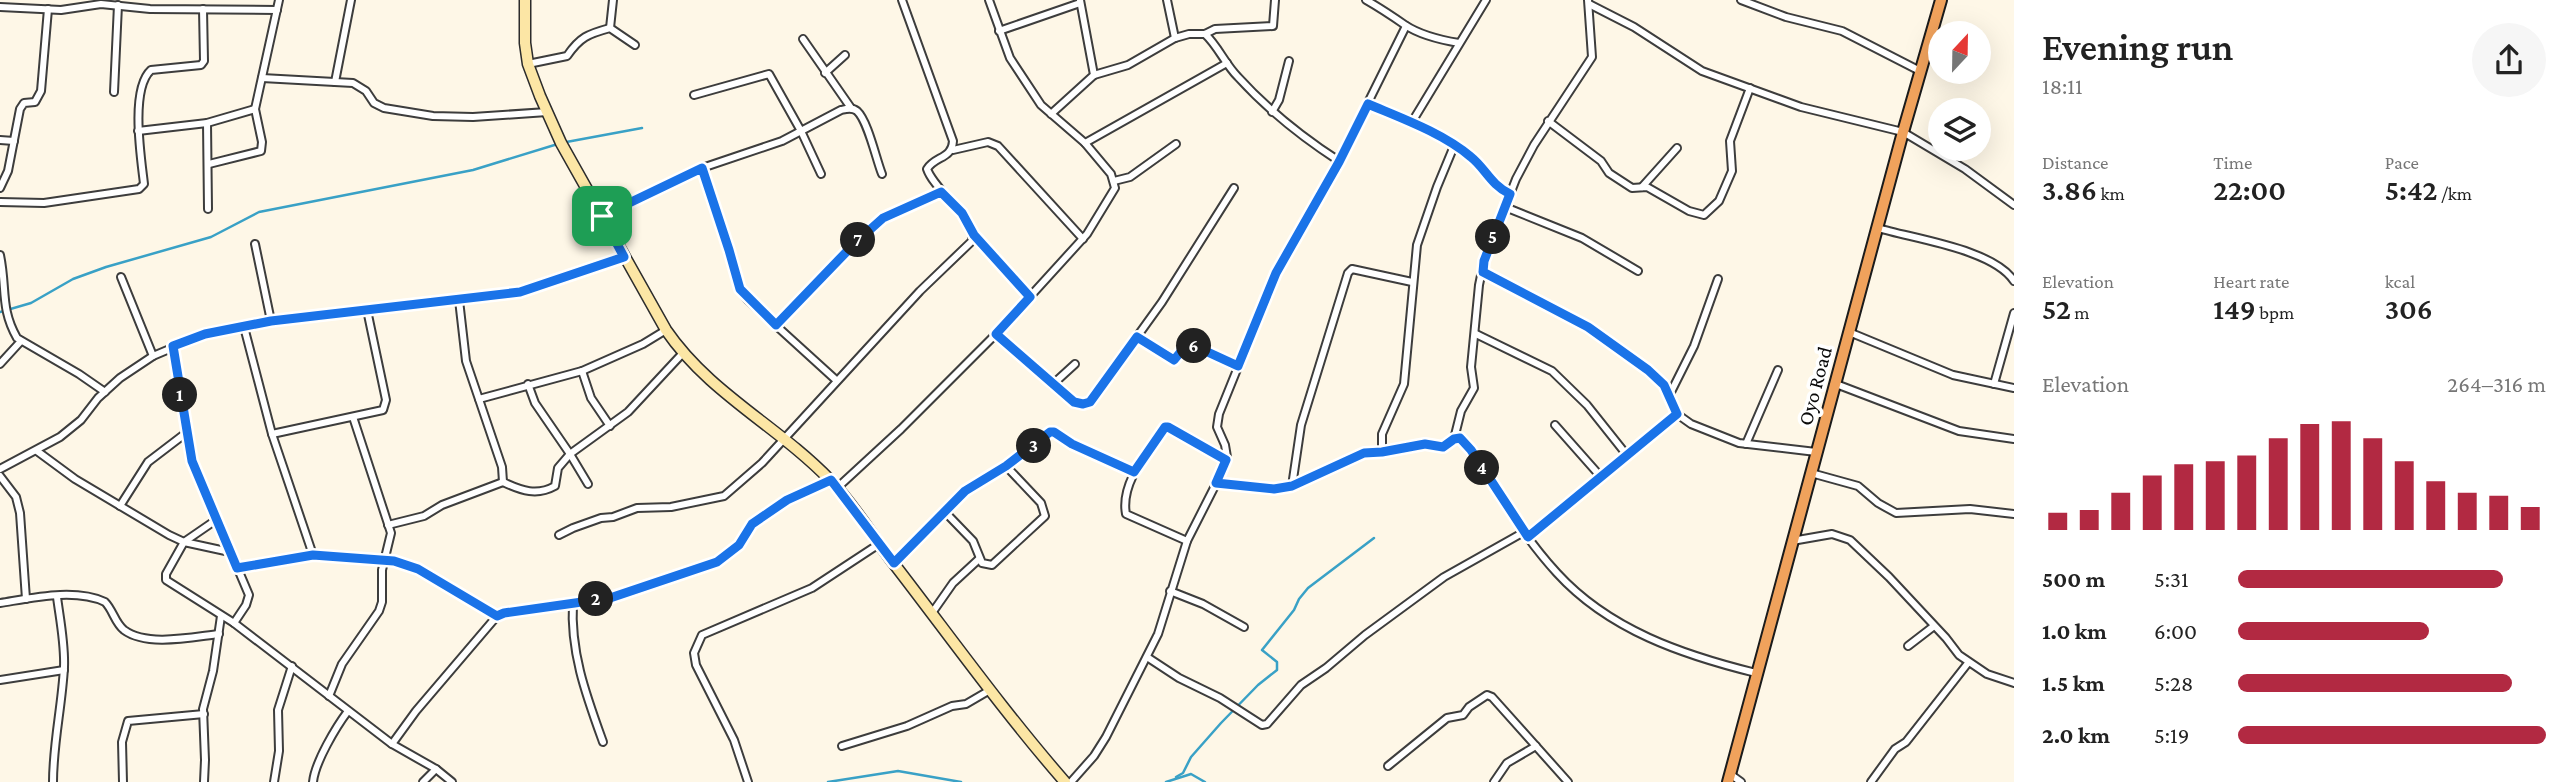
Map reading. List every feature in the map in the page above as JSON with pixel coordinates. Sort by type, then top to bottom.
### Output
[{"type":"highway","name":"Oyo Road","points":[[1729,778],[1941,0]]},
{"type":"main road","points":[[525,0],[528,64],[547,112],[624,257],[682,354],[727,396],[786,439],[834,484],[990,690],[1065,782]]},
{"type":"street","points":[[150,9],[151,0]]},
{"type":"street","points":[[209,164],[261,151],[255,109],[279,0]]},
{"type":"street","points":[[335,82],[351,0]]},
{"type":"street","points":[[610,28],[613,0]]},
{"type":"street","points":[[902,0],[953,141],[953,150]]},
{"type":"street","points":[[392,744],[416,711],[497,616],[610,598],[717,562],[739,545],[752,524],[787,500],[834,484],[901,429],[996,334],[1083,239],[1115,188],[1114,181],[1085,143],[1041,105],[1010,58],[989,0]]},
{"type":"street","points":[[1167,0],[1174,38]]},
{"type":"street","points":[[1051,114],[1094,75],[1128,65],[1174,38],[1205,34],[1215,29],[1273,26],[1275,0]]},
{"type":"street","points":[[1366,0],[1392,14],[1406,26],[1459,44]]},
{"type":"street","points":[[1412,122],[1486,0]]},
{"type":"street","points":[[1741,0],[1786,17],[1842,32],[1921,72]]},
{"type":"street","points":[[999,31],[1080,1],[1094,75]]},
{"type":"street","points":[[1588,2],[1702,71],[1801,107],[1903,132],[1965,169],[2014,205]]},
{"type":"street","points":[[1454,439],[1461,411],[1474,388],[1472,367],[1479,285],[1484,261],[1510,194],[1548,121],[1577,83],[1592,57],[1588,2]]},
{"type":"street","points":[[0,7],[12,4],[48,9],[118,5],[150,9],[277,10]]},
{"type":"street","points":[[114,92],[118,5]]},
{"type":"street","points":[[0,188],[8,171],[20,109],[24,103],[35,102],[41,91],[48,9]]},
{"type":"street","points":[[0,202],[44,203],[139,189],[144,184],[138,131],[143,80],[150,70],[196,68],[204,61],[202,9]]},
{"type":"street","points":[[1071,782],[1094,757],[1106,737],[1158,634],[1187,541],[1226,460],[1225,445],[1217,428],[1224,398],[1276,273],[1339,162],[1406,26]]},
{"type":"street","points":[[528,64],[567,56],[578,40],[593,32],[610,28],[635,45]]},
{"type":"street","points":[[1205,34],[1235,75],[1272,112],[1339,162]]},
{"type":"street","points":[[803,39],[851,108],[857,111],[882,174]]},
{"type":"street","points":[[825,73],[845,55]]},
{"type":"street","points":[[1272,112],[1279,100],[1289,61]]},
{"type":"street","points":[[1085,143],[1227,63]]},
{"type":"street","points":[[694,95],[769,74],[821,174]]},
{"type":"street","points":[[262,78],[352,82],[360,86],[374,103],[384,108],[433,116],[473,117],[547,112]]},
{"type":"street","points":[[1548,121],[1601,161],[1609,173],[1624,184],[1632,188],[1654,189],[1697,214],[1704,215],[1719,201],[1732,171],[1730,141],[1750,88]]},
{"type":"street","points":[[1368,104],[1412,122],[1473,158],[1485,175],[1510,194]]},
{"type":"street","points":[[602,216],[702,168],[782,141],[841,110],[851,108]]},
{"type":"street","points":[[138,131],[207,123],[255,109]]},
{"type":"street","points":[[207,123],[208,209]]},
{"type":"street","points":[[0,140],[14,141]]},
{"type":"street","points":[[1030,297],[974,235],[962,213],[941,192],[927,169],[930,164],[953,150],[988,142],[998,146],[1083,239]]},
{"type":"street","points":[[1114,181],[1130,177],[1176,144]]},
{"type":"street","points":[[1382,452],[1382,434],[1404,384],[1417,245],[1454,146]]},
{"type":"street","points":[[1642,187],[1677,148]]},
{"type":"street","points":[[702,168],[740,289],[836,380]]},
{"type":"street","points":[[996,334],[1074,402],[1090,402],[1162,302],[1234,188]]},
{"type":"street","points":[[776,325],[854,244],[883,218],[941,192]]},
{"type":"street","points":[[1505,207],[1583,238],[1638,271]]},
{"type":"street","points":[[1878,228],[1986,260],[2008,271],[2014,281]]},
{"type":"street","points":[[559,534],[637,508],[671,508],[724,496],[786,439],[836,380],[920,291],[968,247],[974,235]]},
{"type":"street","points":[[255,244],[271,321]]},
{"type":"street","points":[[0,255],[4,275],[2,307],[11,330],[21,341],[105,392]]},
{"type":"street","points":[[0,469],[60,437],[81,420],[105,392],[153,356],[205,334],[271,321],[520,292],[624,257]]},
{"type":"street","points":[[1292,486],[1301,425],[1348,273],[1352,269],[1412,282]]},
{"type":"street","points":[[1483,272],[1588,327],[1648,370],[1670,394],[1677,414],[1691,424],[1746,444],[1816,452]]},
{"type":"street","points":[[121,277],[153,356]]},
{"type":"street","points":[[1670,394],[1694,346],[1718,279]]},
{"type":"street","points":[[459,300],[466,361],[502,467],[503,482]]},
{"type":"street","points":[[272,434],[383,410],[386,403],[367,310]]},
{"type":"street","points":[[1994,384],[2014,313]]},
{"type":"street","points":[[244,327],[272,434],[313,555]]},
{"type":"street","points":[[479,399],[582,370],[643,344],[666,330]]},
{"type":"street","points":[[1849,332],[1953,375],[2014,388]]},
{"type":"street","points":[[1476,334],[1552,371],[1587,405],[1626,454]]},
{"type":"street","points":[[1137,337],[1174,360],[1188,343],[1238,366]]},
{"type":"street","points":[[0,364],[21,341]]},
{"type":"street","points":[[173,346],[186,433],[195,471],[248,595],[246,605],[234,623]]},
{"type":"street","points":[[388,525],[424,516],[442,505],[503,482],[529,492],[542,493],[555,486],[558,468],[570,454],[610,426],[646,393],[682,354]]},
{"type":"street","points":[[1052,385],[1075,363]]},
{"type":"street","points":[[582,370],[591,398],[610,426]]},
{"type":"street","points":[[1746,444],[1778,370]]},
{"type":"street","points":[[528,384],[535,403],[588,484]]},
{"type":"street","points":[[1836,384],[1959,431],[2014,439]]},
{"type":"street","points":[[1147,657],[1262,725],[1267,724],[1301,685],[1365,635],[1426,590],[1526,534],[1677,414]]},
{"type":"street","points":[[329,696],[336,674],[347,655],[379,611],[384,561],[391,533],[353,417]]},
{"type":"street","points":[[1555,425],[1601,477]]},
{"type":"street","points":[[1187,541],[1126,514],[1125,498],[1134,472],[1165,427],[1226,460]]},
{"type":"street","points":[[894,563],[965,491],[1006,466],[1050,432],[1134,472]]},
{"type":"street","points":[[120,506],[148,461],[186,433]]},
{"type":"street","points":[[1216,483],[1274,489],[1292,486],[1364,453],[1425,444],[1443,447],[1460,438],[1471,450],[1526,534],[1558,574],[1592,605],[1622,625],[1680,652],[1756,673]]},
{"type":"street","points":[[37,451],[75,479],[184,542],[230,552]]},
{"type":"street","points":[[945,512],[973,541],[979,559],[992,565],[1045,516],[1041,503],[1006,466]]},
{"type":"street","points":[[1811,472],[1858,486],[1878,503],[1896,513],[1970,509],[2014,514]]},
{"type":"street","points":[[0,476],[16,497],[20,513],[26,599]]},
{"type":"street","points":[[216,520],[184,542],[166,574],[166,580],[234,623],[348,712],[452,782]]},
{"type":"street","points":[[1792,541],[1832,534],[1850,540],[1968,663],[1987,674],[2014,684]]},
{"type":"street","points":[[748,782],[730,731],[696,665],[694,653],[698,639],[714,629],[812,587],[879,544]]},
{"type":"street","points":[[237,568],[313,555],[394,561],[418,569],[497,616]]},
{"type":"street","points":[[932,613],[953,583],[979,559]]},
{"type":"street","points":[[1170,591],[1212,609],[1244,627]]},
{"type":"street","points":[[0,603],[85,596],[105,602],[120,626],[132,634],[165,640],[219,634]]},
{"type":"street","points":[[52,782],[64,670],[57,597]]},
{"type":"street","points":[[573,602],[572,624],[576,659],[603,742]]},
{"type":"street","points":[[204,782],[204,714],[221,615]]},
{"type":"street","points":[[1908,646],[1934,626]]},
{"type":"street","points":[[1871,782],[1895,749],[1906,741],[1968,663]]},
{"type":"street","points":[[274,782],[279,751],[278,710],[292,666]]},
{"type":"street","points":[[0,680],[64,670]]},
{"type":"street","points":[[842,746],[907,726],[952,706],[966,704],[990,690]]},
{"type":"street","points":[[1388,766],[1447,718],[1463,715],[1469,706],[1487,695],[1492,697],[1568,782]]},
{"type":"street","points":[[313,782],[338,725],[348,712]]},
{"type":"street","points":[[123,782],[122,741],[128,721],[204,714]]},
{"type":"street","points":[[1494,782],[1507,763],[1536,746]]},
{"type":"street","points":[[423,782],[436,769]]},
{"type":"street","points":[[1729,778],[1741,782]]},
{"type":"waterway","points":[[0,312],[31,303],[73,279],[106,267],[211,237],[259,212],[473,170],[561,143],[642,128]]},
{"type":"waterway","points":[[1176,777],[1183,773],[1191,757],[1221,723],[1258,685],[1277,670],[1277,662],[1262,650],[1308,588],[1374,538]]},
{"type":"waterway","points":[[828,782],[898,771],[961,782]]},
{"type":"waterway","points":[[1166,782],[1191,774],[1205,782]]},
{"type":"route","points":[[1368,104],[1412,122],[1473,158],[1485,175],[1510,194],[1484,261],[1483,272],[1588,327],[1648,370],[1670,394],[1677,414],[1528,537],[1471,450],[1460,438],[1443,447],[1425,444],[1364,453],[1292,486],[1274,489],[1216,483],[1226,460],[1165,427],[1134,472],[1050,432],[1006,466],[965,491],[894,563],[831,480],[787,500],[752,524],[732,553],[717,562],[610,598],[497,616],[418,569],[394,561],[313,555],[277,559],[237,568],[192,461],[180,402],[173,346],[205,334],[271,321],[520,292],[558,281],[624,257],[602,216],[702,168],[740,289],[748,300],[776,325],[869,229],[883,218],[941,192],[962,213],[974,235],[1030,297],[996,334],[1065,396],[1083,404],[1090,402],[1137,337],[1174,360],[1188,343],[1238,366],[1276,273],[1339,162],[1368,104]]}]
